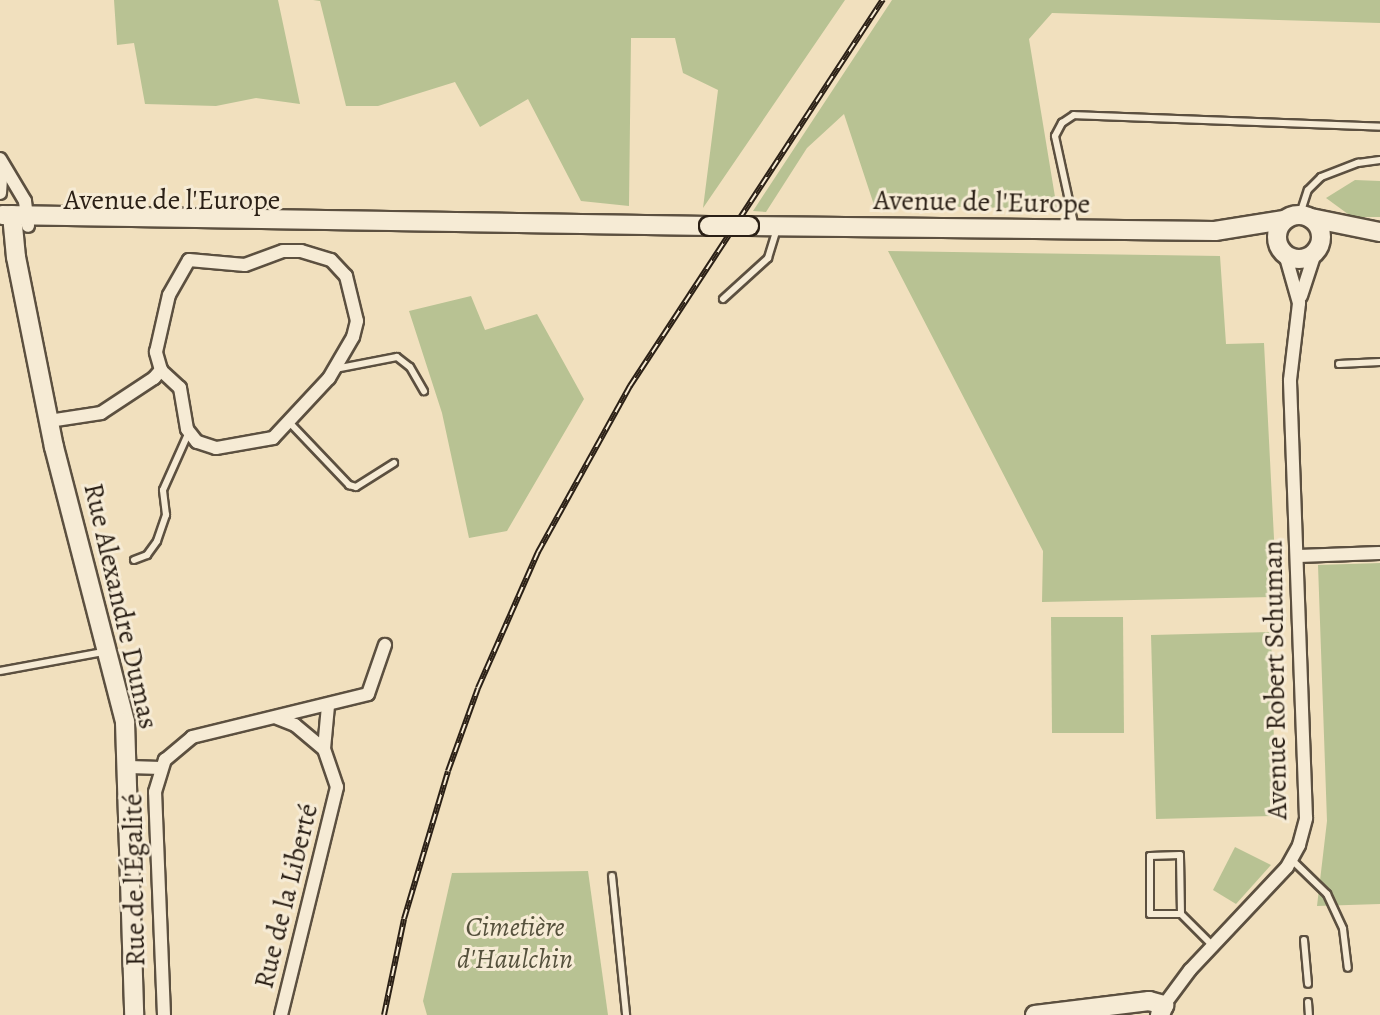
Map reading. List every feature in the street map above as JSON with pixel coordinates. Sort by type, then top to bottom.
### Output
[{"type":"main road","name":"Avenue de l'Europe","points":[[13,220],[179,229],[343,223],[1215,231],[1298,217]]},
{"type":"main road","points":[[1298,217],[1380,232]]},
{"type":"main road","points":[[1298,217],[1277,235],[1283,251],[1300,259],[1316,251],[1380,232]]},
{"type":"main road","points":[[1298,217],[1322,233],[1316,251]]},
{"type":"main road","name":"Rue Alexandre Dumas","points":[[13,220],[49,421],[110,651],[125,722],[129,767],[134,1015]]},
{"type":"main road","name":"Avenue de l'Europe","points":[[1215,231],[1283,251]]},
{"type":"main road","points":[[1035,1015],[1149,1001],[1162,1010]]},
{"type":"main road","points":[[1092,1007],[1123,1015]]},
{"type":"street","points":[[0,193],[1,163]]},
{"type":"street","points":[[1,163],[25,201],[13,220]]},
{"type":"street","points":[[295,250],[331,260],[346,276],[357,326],[335,369],[290,423],[273,438],[223,447],[203,445],[188,434],[180,387],[161,370],[156,352],[171,288],[186,263],[198,258],[249,265],[295,250]]},
{"type":"street","name":"Avenue Robert Schuman","points":[[1283,251],[1299,303]]},
{"type":"street","name":"Avenue Robert Schuman","points":[[1162,1010],[1213,945],[1292,860],[1307,808],[1290,380],[1299,303],[1316,251]]},
{"type":"street","points":[[49,421],[108,410],[161,370]]},
{"type":"street","points":[[1298,556],[1380,553]]},
{"type":"street","points":[[277,718],[328,706],[371,691],[384,645]]},
{"type":"street","name":"Rue de la Liberté","points":[[281,1015],[336,798],[335,779],[324,748],[328,706]]},
{"type":"street","points":[[277,718],[303,730],[324,748]]},
{"type":"street","name":"Rue de l'Égalité","points":[[164,1015],[155,792],[161,768],[175,750],[192,737],[277,718]]},
{"type":"street","points":[[129,767],[161,768]]},
{"type":"lane","points":[[1075,229],[1055,136],[1062,122],[1074,115],[1380,127]]},
{"type":"lane","points":[[1298,217],[1305,196],[1317,180],[1358,163],[1380,160]]},
{"type":"lane","points":[[723,299],[768,258],[777,227]]},
{"type":"lane","points":[[335,369],[397,357],[424,391]]},
{"type":"lane","points":[[1339,364],[1380,362]]},
{"type":"lane","points":[[290,423],[353,487],[394,463]]},
{"type":"lane","points":[[134,560],[147,555],[158,541],[166,515],[163,490],[188,434]]},
{"type":"lane","points":[[0,671],[110,651]]},
{"type":"lane","points":[[1181,914],[1180,855],[1150,856],[1150,914],[1181,914],[1213,945]]},
{"type":"lane","points":[[1292,860],[1327,894],[1343,929],[1348,968]]},
{"type":"lane","points":[[612,876],[626,1015]]},
{"type":"lane","points":[[1304,940],[1308,985]]},
{"type":"lane","points":[[1308,1002],[1309,1015]]},
{"type":"green space","points":[[114,0],[278,0],[300,104],[256,98],[216,106],[145,104],[134,43],[117,45]]},
{"type":"green space","points":[[313,0],[845,0],[703,208],[718,90],[683,73],[675,38],[631,38],[629,206],[581,201],[528,99],[480,127],[455,82],[378,106],[346,106],[320,1]]},
{"type":"green space","points":[[892,0],[1380,0],[1380,23],[1052,13],[1029,39],[1057,209],[874,205],[844,114],[807,148],[766,212],[753,211]]},
{"type":"green space","points":[[1355,180],[1380,181],[1380,217],[1352,217],[1326,198]]},
{"type":"green space","points":[[888,251],[1220,256],[1226,344],[1264,343],[1277,597],[1042,602],[1043,551]]},
{"type":"green space","points":[[471,296],[485,330],[537,314],[584,399],[507,531],[469,538],[442,413],[409,311]]},
{"type":"green space","points":[[1380,563],[1380,904],[1317,906],[1327,821],[1318,565]]},
{"type":"green space","points":[[1051,617],[1123,617],[1124,733],[1052,733]]},
{"type":"green space","points":[[1271,632],[1276,816],[1156,819],[1151,635]]},
{"type":"green space","points":[[1235,847],[1271,865],[1236,904],[1213,890]]},
{"type":"green space","name":"Cimetière d'Haulchin","points":[[588,871],[608,1015],[427,1015],[423,1001],[452,873]]},
{"type":"railway","points":[[384,1015],[404,919],[448,771],[478,688],[538,552],[630,386],[883,0]]}]
